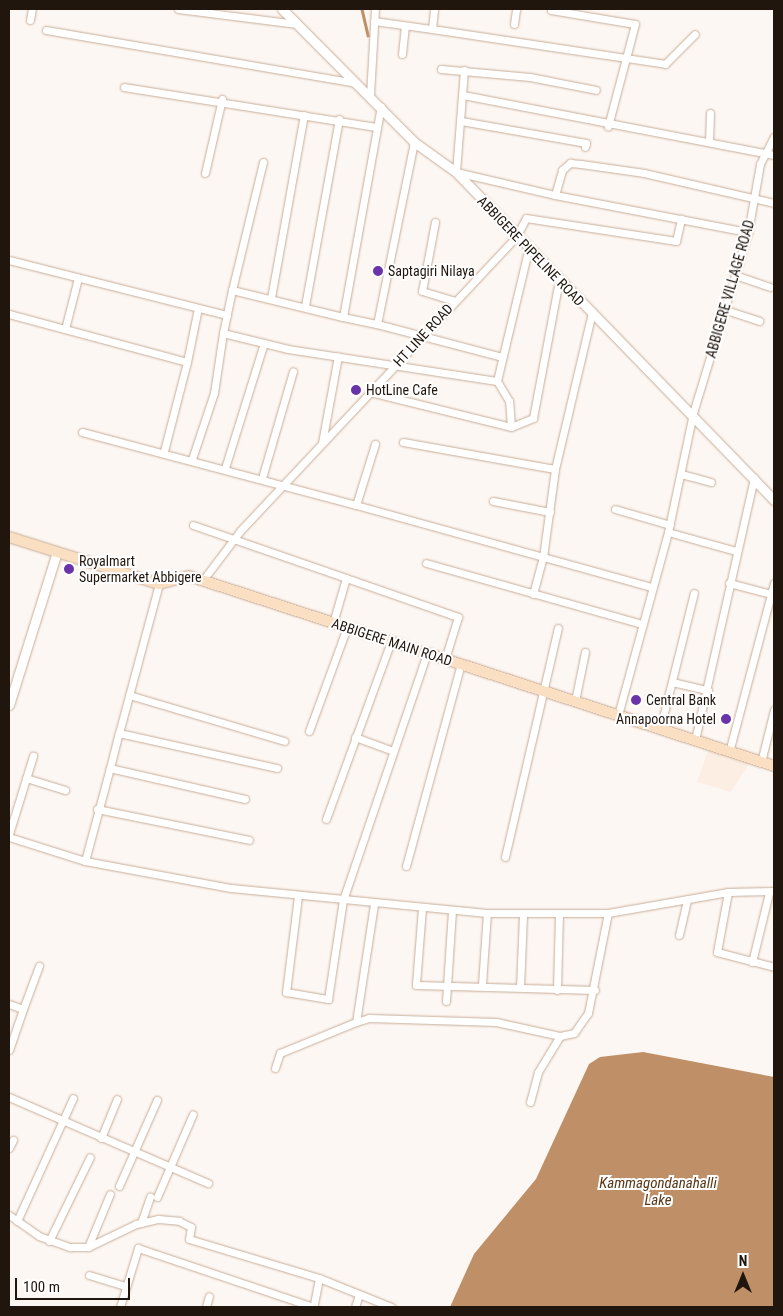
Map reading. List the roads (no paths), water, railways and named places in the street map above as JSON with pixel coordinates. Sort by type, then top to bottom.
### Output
[{"type":"main road","points":[[9,537],[159,584]]},
{"type":"main road","name":"ABBIGERE MAIN ROAD","points":[[159,584],[189,576],[203,580],[774,766]]},
{"type":"street","points":[[30,20],[32,9]]},
{"type":"street","points":[[178,9],[224,12],[298,24]]},
{"type":"street","name":"ABBIGERE PIPELINE ROAD","points":[[282,9],[381,106],[414,142],[456,172],[528,251],[693,413],[774,500]]},
{"type":"street","points":[[370,95],[375,9]]},
{"type":"street","points":[[432,29],[434,9]]},
{"type":"street","points":[[514,24],[516,9]]},
{"type":"street","points":[[551,10],[635,24],[608,126]]},
{"type":"street","points":[[374,21],[665,64],[695,34]]},
{"type":"street","points":[[402,54],[405,26]]},
{"type":"street","points":[[46,30],[358,84]]},
{"type":"street","points":[[441,70],[464,70],[596,90]]},
{"type":"street","points":[[464,70],[456,172],[555,195],[748,232]]},
{"type":"street","points":[[124,87],[222,99],[376,127]]},
{"type":"street","points":[[463,95],[608,126],[709,142],[774,155]]},
{"type":"street","points":[[205,173],[222,99]]},
{"type":"street","points":[[343,317],[381,106]]},
{"type":"street","points":[[709,142],[710,113]]},
{"type":"street","points":[[271,298],[304,115]]},
{"type":"street","points":[[305,306],[339,119]]},
{"type":"street","points":[[461,121],[586,143],[585,147]]},
{"type":"street","name":"ABBIGERE VILLAGE ROAD","points":[[618,715],[651,587],[669,528],[693,413],[726,310],[748,232],[753,198],[765,153],[774,137]]},
{"type":"street","points":[[378,324],[414,142]]},
{"type":"street","points":[[192,459],[214,393],[232,290],[263,162]]},
{"type":"street","points":[[555,195],[562,170],[570,163],[644,173],[774,204]]},
{"type":"street","name":"HT LINE ROAD","points":[[203,580],[234,538],[516,237],[526,218],[676,241],[681,219]]},
{"type":"street","points":[[435,222],[422,290],[455,301]]},
{"type":"street","points":[[511,427],[509,400],[497,381],[528,251]]},
{"type":"street","points":[[9,260],[227,315]]},
{"type":"street","points":[[735,275],[770,288]]},
{"type":"street","points":[[65,329],[78,278]]},
{"type":"street","points":[[370,392],[511,427],[533,418],[559,281]]},
{"type":"street","points":[[232,290],[378,324],[502,357]]},
{"type":"street","points":[[164,451],[187,362],[198,308]]},
{"type":"street","points":[[726,310],[760,321]]},
{"type":"street","points":[[533,594],[544,557],[556,469],[592,313]]},
{"type":"street","points":[[9,314],[187,362]]},
{"type":"street","points":[[223,333],[264,343],[395,366],[497,381]]},
{"type":"street","points":[[225,468],[264,343]]},
{"type":"street","points":[[322,443],[338,356]]},
{"type":"street","points":[[262,478],[293,371]]},
{"type":"street","points":[[82,432],[164,451],[651,587]]},
{"type":"street","points":[[403,442],[556,469]]},
{"type":"street","points":[[356,505],[375,444]]},
{"type":"street","points":[[681,474],[711,482]]},
{"type":"street","points":[[695,740],[708,690],[728,583],[754,478]]},
{"type":"street","points":[[494,500],[550,512]]},
{"type":"street","points":[[614,509],[736,551]]},
{"type":"street","points":[[193,525],[458,617],[445,659]]},
{"type":"street","points":[[9,705],[57,552]]},
{"type":"street","points":[[426,563],[641,624]]},
{"type":"street","points":[[333,622],[346,578]]},
{"type":"street","points":[[728,583],[771,594]]},
{"type":"street","points":[[729,752],[774,583]]},
{"type":"street","points":[[85,861],[97,810],[159,584]]},
{"type":"street","points":[[660,729],[694,593]]},
{"type":"street","points":[[309,731],[347,627]]},
{"type":"street","points":[[505,858],[558,628]]},
{"type":"street","points":[[326,819],[391,641]]},
{"type":"street","points":[[575,701],[585,652]]},
{"type":"street","points":[[298,896],[286,992],[328,999],[343,900],[427,653]]},
{"type":"street","points":[[406,866],[461,664]]},
{"type":"street","points":[[672,682],[708,690]]},
{"type":"street","points":[[129,696],[284,741]]},
{"type":"street","points":[[761,762],[774,710]]},
{"type":"street","points":[[119,733],[277,768]]},
{"type":"street","points":[[355,737],[393,751]]},
{"type":"street","points":[[33,756],[9,836],[85,861],[298,896],[487,913],[608,913],[728,892],[772,892],[752,962]]},
{"type":"street","points":[[110,768],[245,799]]},
{"type":"street","points":[[26,778],[65,790]]},
{"type":"street","points":[[97,810],[249,840]]},
{"type":"street","points":[[728,892],[717,952],[774,967]]},
{"type":"street","points":[[679,935],[687,899]]},
{"type":"street","points":[[356,1022],[374,904]]},
{"type":"street","points":[[422,908],[416,985],[482,984],[557,990],[595,990]]},
{"type":"street","points":[[446,1001],[452,911]]},
{"type":"street","points":[[482,984],[487,913]]},
{"type":"street","points":[[275,1068],[280,1052],[369,1018],[496,1022],[560,1036],[574,1032],[585,1020],[595,990],[608,913]]},
{"type":"street","points":[[520,987],[523,914]]},
{"type":"street","points":[[557,990],[559,914]]},
{"type":"street","points":[[9,1050],[39,966]]},
{"type":"street","points":[[9,1004],[23,1009]]},
{"type":"street","points":[[530,1102],[538,1072],[560,1036]]},
{"type":"street","points":[[9,1096],[62,1122],[208,1183]]},
{"type":"street","points":[[17,1221],[73,1098]]},
{"type":"street","points":[[101,1138],[117,1099]]},
{"type":"street","points":[[119,1186],[157,1100]]},
{"type":"street","points":[[141,1223],[170,1167],[193,1114]]},
{"type":"street","points":[[9,1148],[13,1140]]},
{"type":"street","points":[[48,1241],[90,1157]]},
{"type":"street","points":[[88,1247],[110,1194]]},
{"type":"street","points":[[9,1215],[48,1241],[88,1247],[141,1223],[158,1219],[191,1227],[188,1236],[319,1278],[391,1307]]},
{"type":"street","points":[[120,1307],[138,1248],[313,1306],[319,1278]]},
{"type":"street","points":[[89,1275],[126,1286]]},
{"type":"street","points":[[355,1307],[359,1295]]},
{"type":"street","points":[[206,1307],[209,1296]]},
{"type":"water","name":"Kammagondanahalli Lake","points":[[643,1052],[774,1077],[774,1307],[450,1307],[474,1254],[536,1179],[589,1064],[600,1057]]},
{"type":"waterway","points":[[362,9],[368,35]]},
{"type":"place","name":"Saptagiri Nilaya","points":[[378,271]]},
{"type":"place","name":"HotLine Cafe","points":[[356,390]]},
{"type":"place","name":"Royalmart Supermarket Abbigere","points":[[69,569]]},
{"type":"place","name":"Central Bank","points":[[636,700]]},
{"type":"place","name":"Annapoorna Hotel","points":[[726,719]]}]
